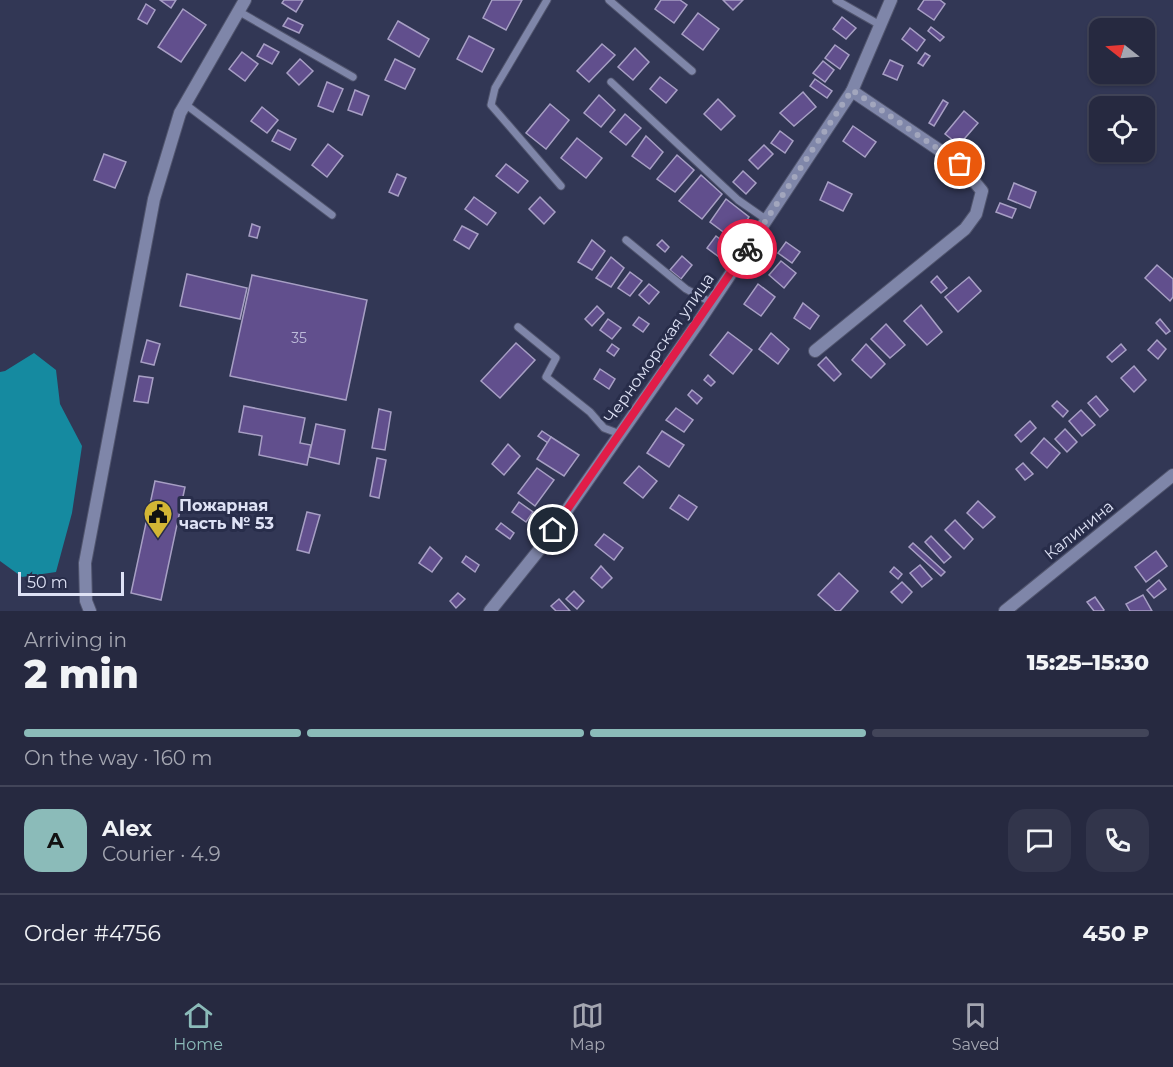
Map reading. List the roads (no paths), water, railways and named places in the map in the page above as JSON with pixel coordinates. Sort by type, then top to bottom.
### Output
[{"type":"street","name":"Черноморская улица","points":[[490,611],[539,550],[712,303],[767,220],[852,90],[891,0]]},
{"type":"street","points":[[90,611],[86,601],[85,563],[154,199],[180,113],[242,5]]},
{"type":"street","points":[[815,351],[965,228],[976,214],[982,191],[960,164],[852,90]]},
{"type":"street","name":"Калинина","points":[[1005,611],[1173,475]]},
{"type":"lane","points":[[548,0],[495,87],[491,105],[561,186]]},
{"type":"lane","points":[[609,0],[692,71]]},
{"type":"lane","points":[[836,0],[880,25]]},
{"type":"lane","points":[[242,5],[353,77]]},
{"type":"lane","points":[[611,82],[738,200],[767,220]]},
{"type":"lane","points":[[185,104],[332,214]]},
{"type":"lane","points":[[626,240],[686,289],[712,303]]},
{"type":"lane","points":[[518,327],[556,358],[546,377],[590,411],[604,428],[620,434]]},
{"type":"place","name":"Пожарная часть № 53","points":[[158,540]]}]
